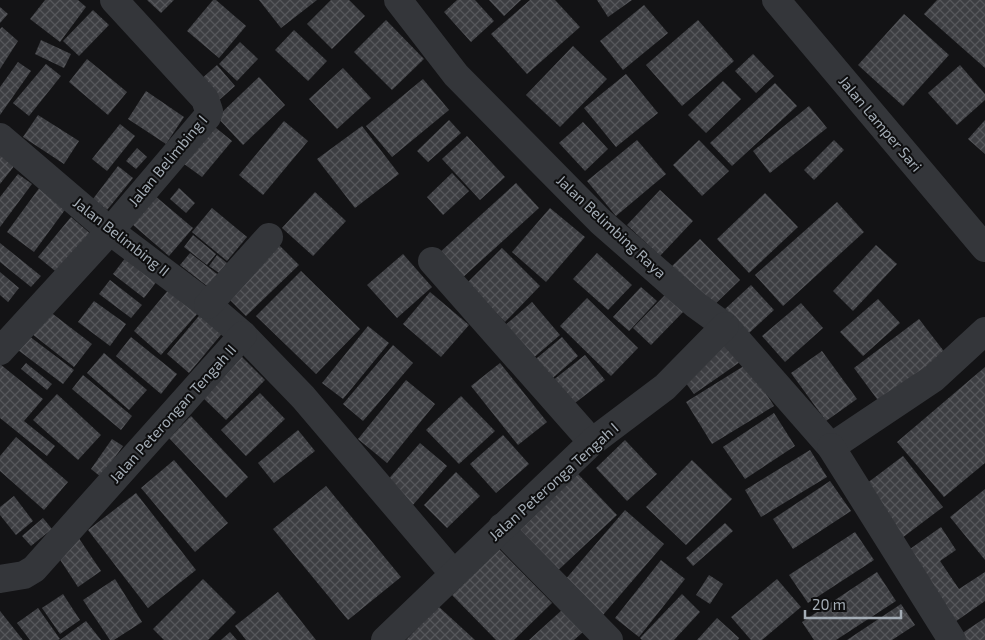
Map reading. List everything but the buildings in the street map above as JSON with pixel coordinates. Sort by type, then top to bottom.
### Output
[{"type":"street","name":"Jalan Belimbing I","points":[[110,231],[207,117],[209,111],[205,100],[114,0]]},
{"type":"street","name":"Jalan Belimbing Raya","points":[[398,0],[456,75],[601,222],[696,305],[725,326],[831,447],[952,640]]},
{"type":"street","name":"Jalan Lamper Sari","points":[[776,0],[985,248]]},
{"type":"street","name":"Jalan Belimbing II","points":[[0,137],[110,231],[208,305],[243,335]]},
{"type":"street","points":[[0,351],[110,231]]},
{"type":"street","points":[[208,305],[269,237]]},
{"type":"street","points":[[432,262],[592,442]]},
{"type":"street","name":"Jalan Peteronga Tengah I","points":[[385,640],[592,442],[665,387],[725,326]]},
{"type":"street","points":[[831,447],[934,378],[985,331]]},
{"type":"street","name":"Jalan Peterongan Tengah II","points":[[0,579],[24,575],[34,569],[243,335],[303,396],[453,573]]},
{"type":"street","points":[[502,527],[507,536],[609,640]]}]
